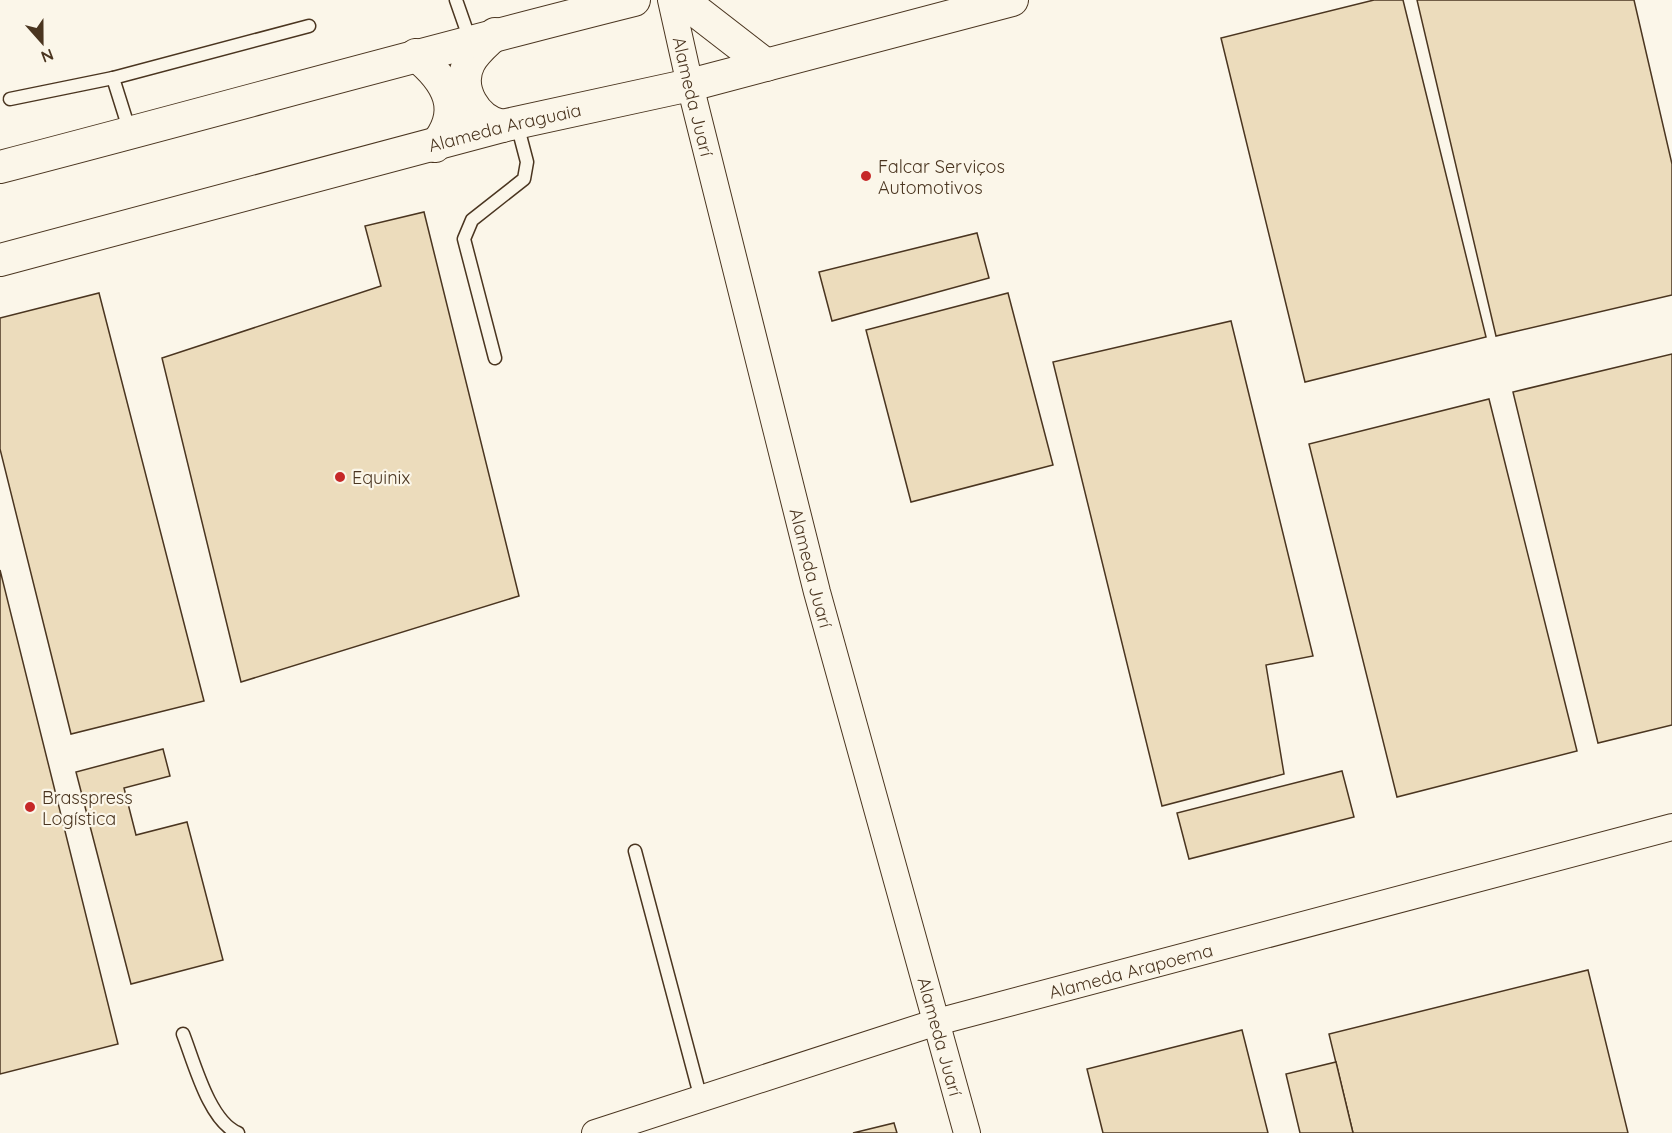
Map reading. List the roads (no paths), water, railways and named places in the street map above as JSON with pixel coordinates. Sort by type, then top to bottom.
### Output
[{"type":"street","points":[[0,167],[482,37],[633,0]]},
{"type":"street","name":"Alameda Juarí","points":[[671,0],[690,85],[817,592],[966,1133]]},
{"type":"street","points":[[682,0],[766,64]]},
{"type":"street","name":"Alameda Araguaia","points":[[0,260],[510,125],[690,85],[1011,0]]},
{"type":"street","points":[[482,37],[467,65],[466,80],[472,107],[483,118],[510,125]]},
{"type":"street","points":[[416,55],[437,74],[450,99],[448,130],[435,146]]},
{"type":"street","name":"Alameda Arapoema","points":[[595,1133],[937,1022],[1672,827]]},
{"type":"lane","points":[[456,0],[482,37]]},
{"type":"lane","points":[[10,99],[113,78],[309,26]]},
{"type":"lane","points":[[113,78],[131,133]]},
{"type":"lane","points":[[495,358],[464,239],[472,220],[508,194],[524,179],[527,162],[510,125]]},
{"type":"lane","points":[[635,851],[701,1099]]},
{"type":"lane","points":[[183,1034],[211,1106],[228,1129],[238,1133]]},
{"type":"place","name":"Falcar Serviços Automotivos","points":[[866,176]]},
{"type":"place","name":"Equinix","points":[[340,477]]},
{"type":"place","name":"Brasspress Logística","points":[[30,807]]}]
